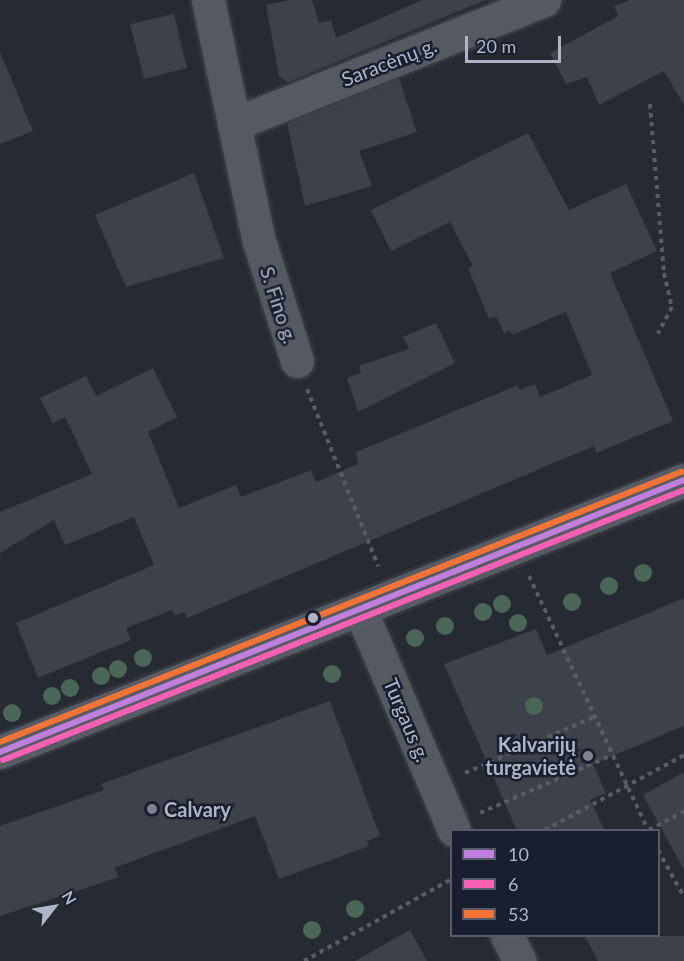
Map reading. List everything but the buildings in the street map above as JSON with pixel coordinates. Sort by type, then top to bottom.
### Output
[{"type":"main road","points":[[0,752],[684,480]]},
{"type":"street","name":"S. Fino g.","points":[[208,0],[259,241],[297,362]]},
{"type":"street","name":"Saracėnų g.","points":[[234,124],[544,0]]},
{"type":"street","name":"Turgaus g.","points":[[360,609],[453,828]]},
{"type":"street","points":[[508,937],[520,961]]},
{"type":"path","points":[[650,104],[663,273],[672,307],[658,333]]},
{"type":"path","name":"S. Fino g.","points":[[297,362],[391,597]]},
{"type":"path","points":[[517,547],[647,829]]},
{"type":"path","points":[[435,786],[594,717]]},
{"type":"path","points":[[453,828],[612,755]]},
{"type":"path","points":[[549,829],[608,799],[626,785],[684,755]]},
{"type":"path","points":[[652,829],[684,811]]},
{"type":"path","points":[[660,854],[684,897]]},
{"type":"path","points":[[304,961],[450,880]]},
{"type":"transit line","name":"53","points":[[0,742],[681,472]]},
{"type":"transit line","name":"10","points":[[0,752],[684,480]]},
{"type":"transit line","name":"6","points":[[3,760],[684,490]]},
{"type":"place","name":"Kalvarijų turgavietė","points":[[588,756]]},
{"type":"place","name":"Calvary","points":[[152,809]]}]
